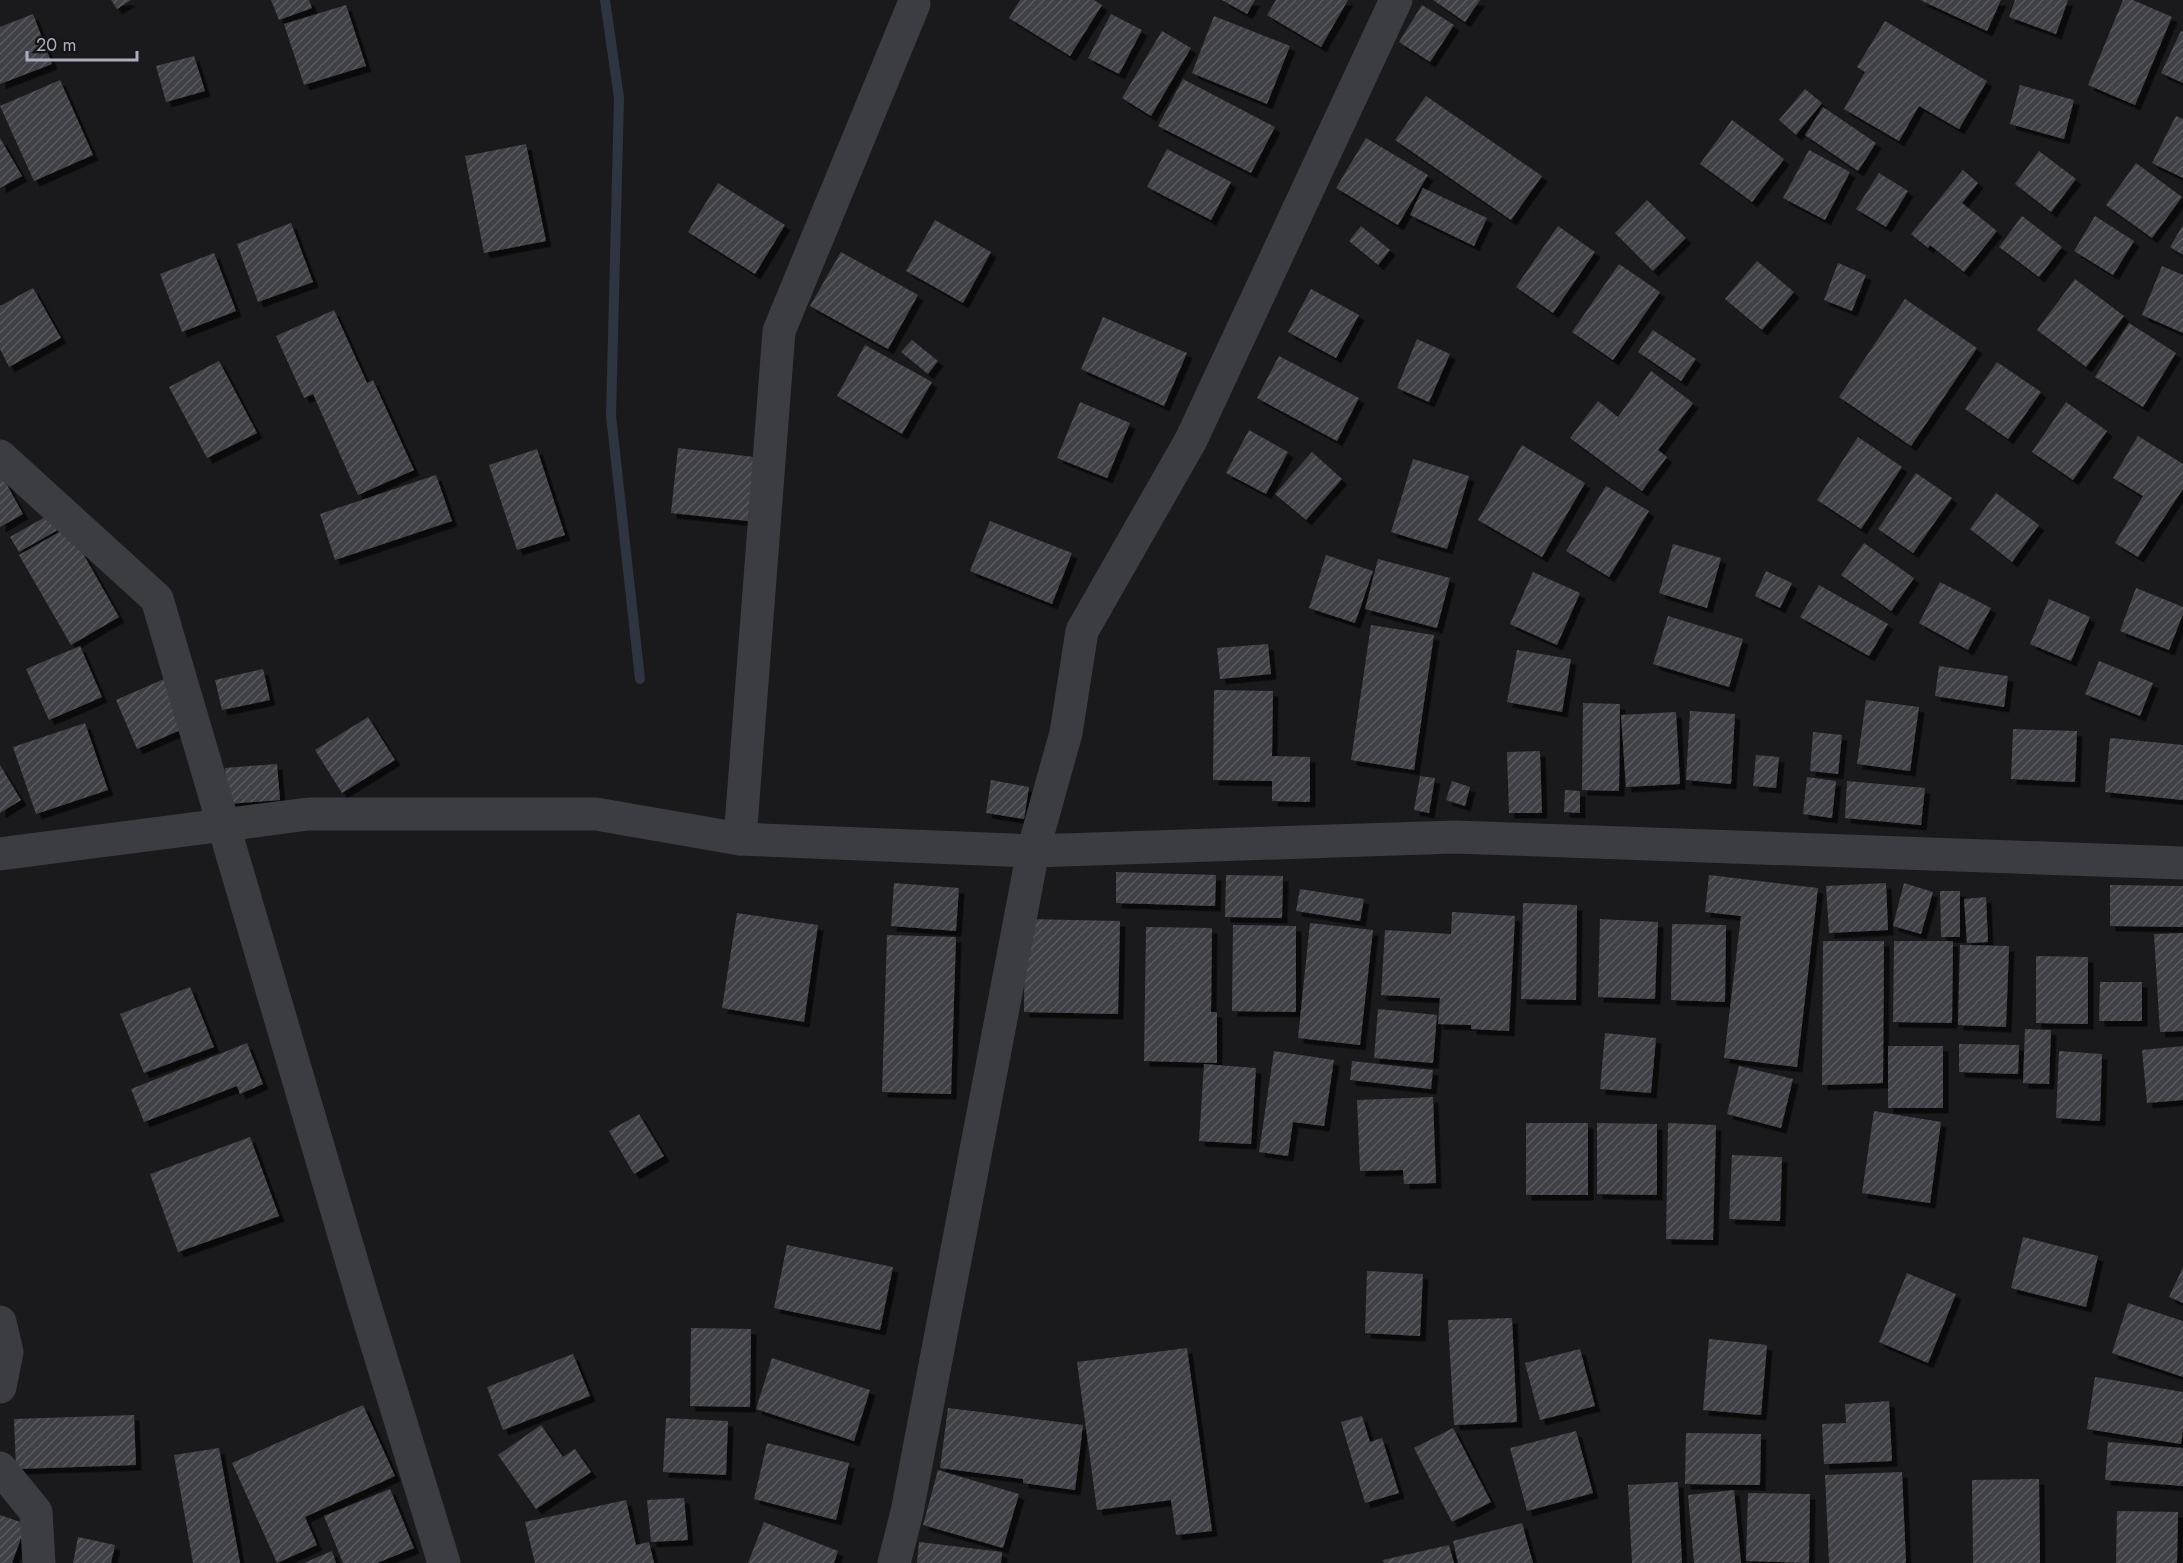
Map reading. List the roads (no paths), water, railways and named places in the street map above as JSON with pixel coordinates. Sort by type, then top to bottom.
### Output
[{"type":"street","points":[[894,1563],[907,1512],[1033,851],[1066,733],[1082,632],[1191,440],[1396,0]]},
{"type":"street","points":[[740,839],[779,331],[914,4]]},
{"type":"street","points":[[0,456],[157,599],[358,1284],[444,1563]]},
{"type":"street","points":[[2,856],[308,814],[596,814],[740,839],[1033,851],[1454,837],[2183,863]]},
{"type":"street","points":[[0,1322],[7,1352],[0,1387]]},
{"type":"street","points":[[0,1468],[36,1512],[39,1563]]},
{"type":"waterway","points":[[605,0],[619,98],[611,416],[640,679]]}]
